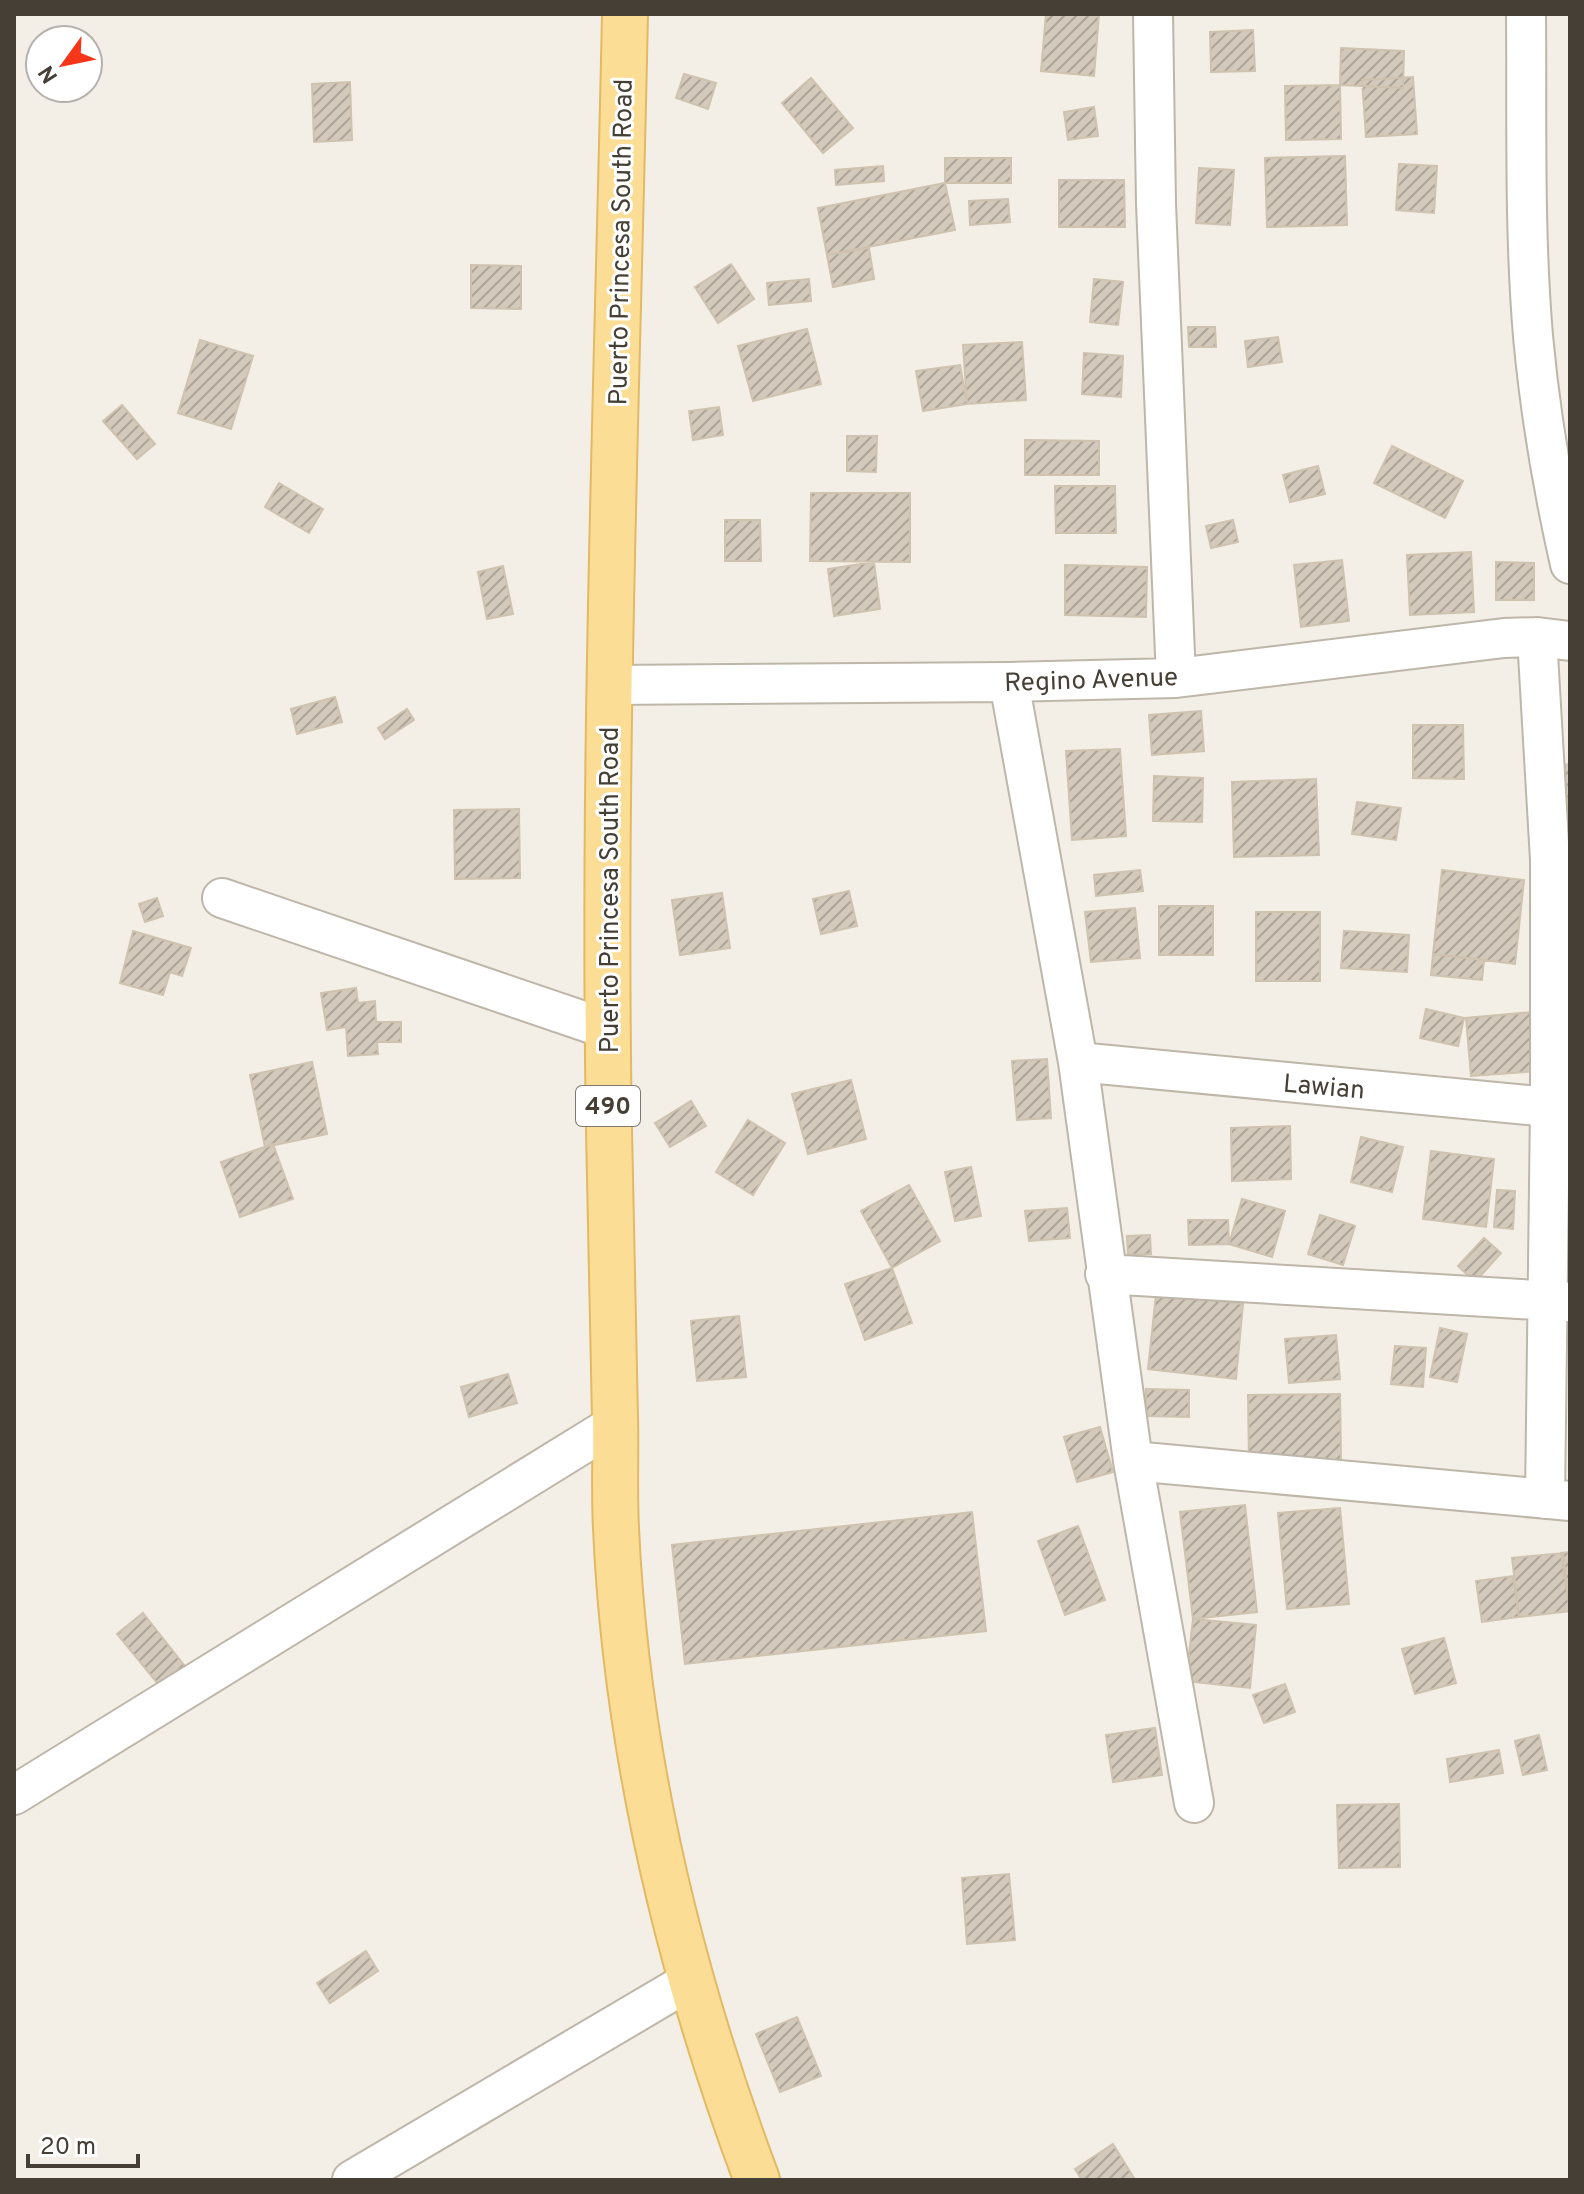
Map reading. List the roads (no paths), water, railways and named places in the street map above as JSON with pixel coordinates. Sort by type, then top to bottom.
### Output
[{"type":"main road","name":"Puerto Princesa South Road","points":[[625,14],[610,685],[607,1029],[616,1528],[640,1758],[664,1871],[691,1980],[732,2113],[757,2180]]},
{"type":"street","points":[[1153,14],[1156,204],[1176,678]]},
{"type":"street","points":[[1526,14],[1527,240],[1533,337],[1551,469],[1570,564]]},
{"type":"street","name":"Regino Avenue","points":[[610,685],[1176,678],[1504,638],[1554,639]]},
{"type":"street","points":[[1133,1461],[1558,1500],[1560,1108],[1550,860],[1554,639]]},
{"type":"street","points":[[1009,682],[1078,1062],[1133,1461],[1194,1803]]},
{"type":"street","points":[[222,898],[607,1029]]},
{"type":"street","name":"Lawian","points":[[1078,1062],[1560,1108]]},
{"type":"street","points":[[1105,1274],[1558,1301]]},
{"type":"street","points":[[14,1795],[615,1424]]},
{"type":"street","points":[[352,2180],[691,1980]]}]
